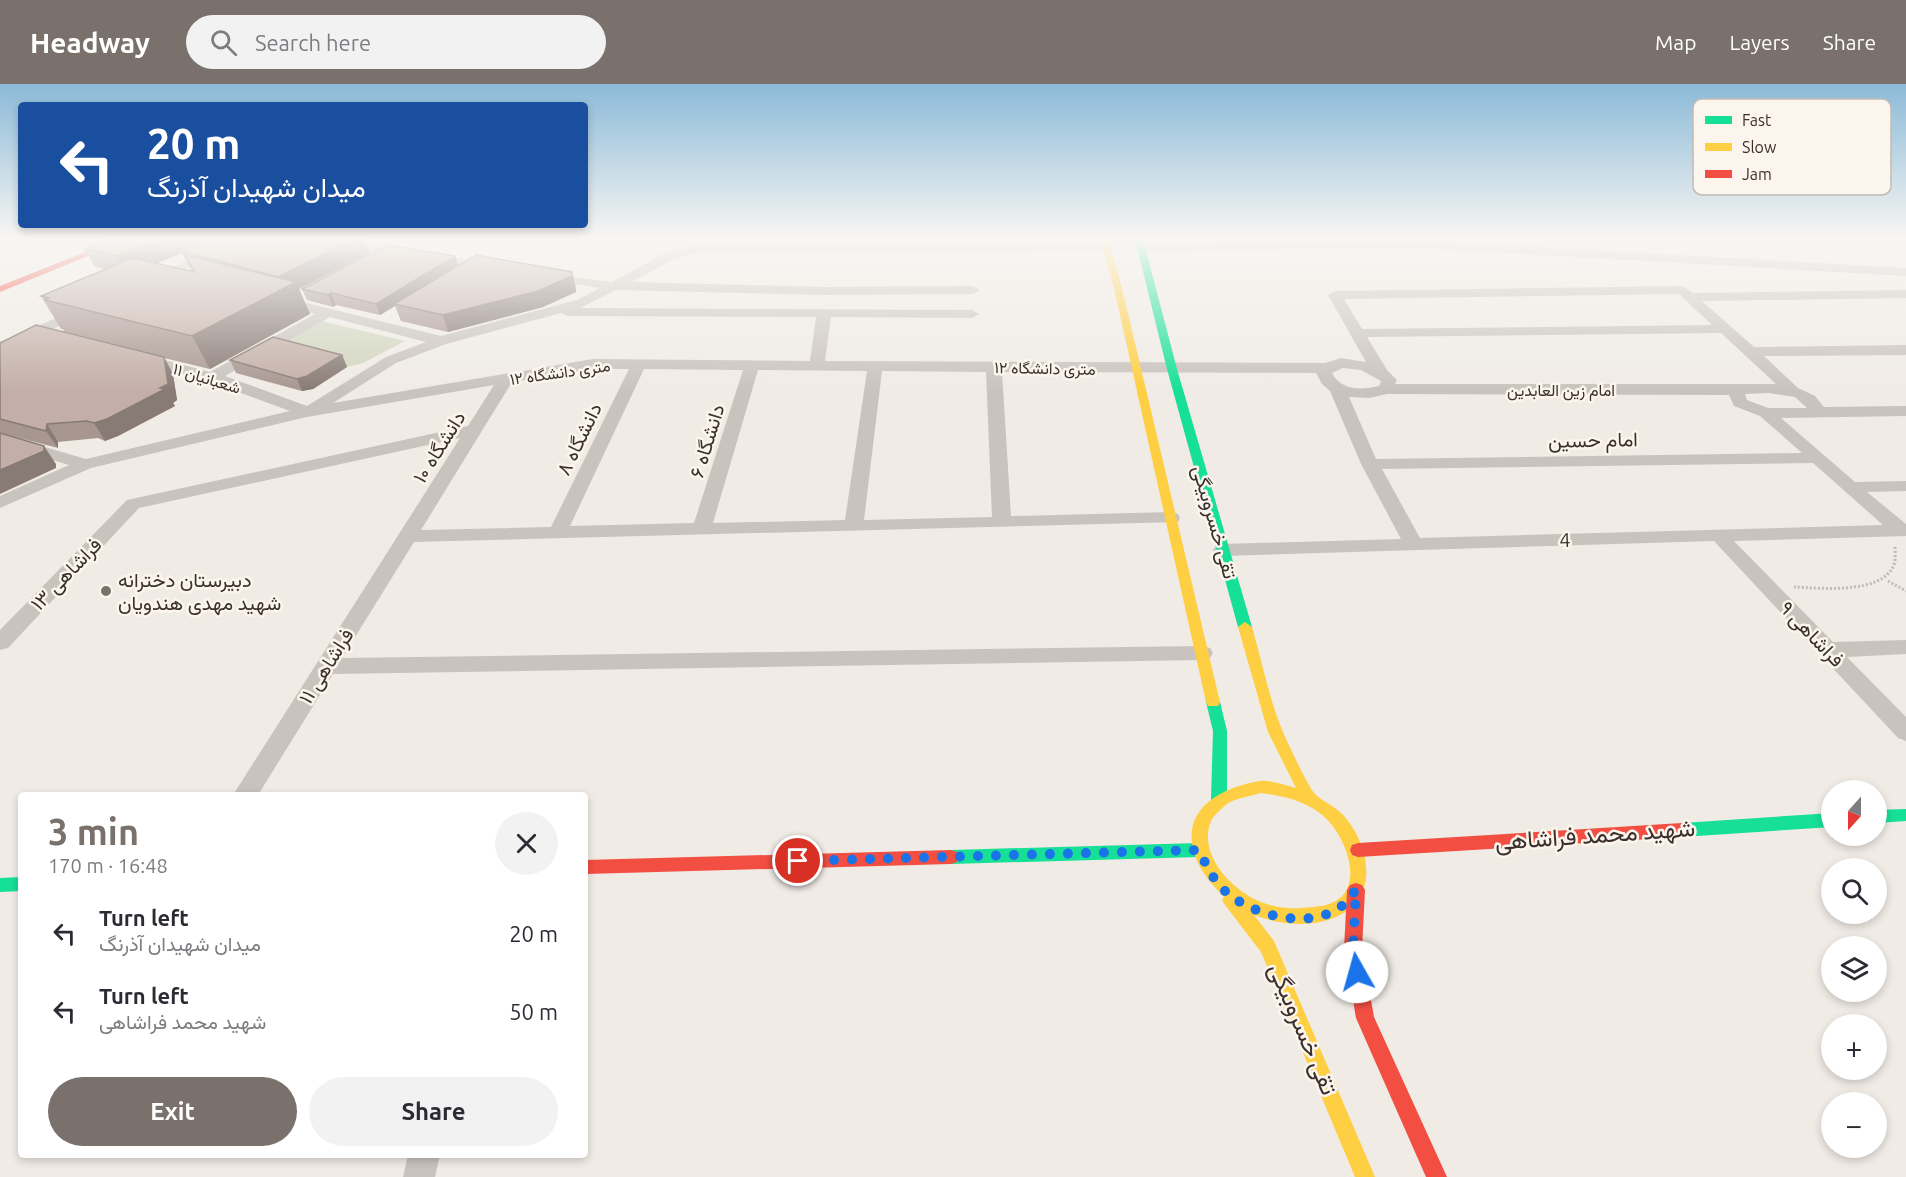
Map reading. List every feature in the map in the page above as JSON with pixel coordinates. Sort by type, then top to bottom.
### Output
[{"type":"main road","name":"تقی خسروبیگی","points":[[1117,290],[1220,731],[1219,799]]},
{"type":"main road","name":"تقی خسروبیگی","points":[[1152,290],[1172,369],[1275,732],[1309,798]]},
{"type":"main road","points":[[1356,890],[1342,905],[1322,915],[1298,919],[1271,915],[1246,906],[1224,890],[1208,871],[1199,850],[1199,830],[1206,813],[1219,799],[1238,790],[1261,786],[1285,790],[1309,798],[1331,812],[1347,829],[1358,850],[1361,870],[1356,890],[1353,949],[1365,1018],[1437,1177]]},
{"type":"main road","points":[[1887,816],[1906,815]]},
{"type":"main road","name":"شهید محمد فراشاهی","points":[[1358,850],[1821,821]]},
{"type":"main road","points":[[588,867],[1199,850]]},
{"type":"main road","points":[[0,885],[18,884]]},
{"type":"main road","name":"تقی خسروبیگی","points":[[1224,890],[1268,947],[1365,1177]]},
{"type":"street","points":[[307,412],[391,360],[441,341],[582,303],[606,290]]},
{"type":"street","points":[[828,290],[842,295],[844,299],[840,308],[824,313],[810,303],[815,296],[828,290]]},
{"type":"street","points":[[1683,290],[1791,389],[1812,400],[1816,408],[1814,412]]},
{"type":"street","points":[[289,302],[309,292]]},
{"type":"street","points":[[1386,389],[1389,380],[1379,370],[1335,295],[1906,294]]},
{"type":"street","points":[[267,297],[441,341]]},
{"type":"street","points":[[0,348],[98,304]]},
{"type":"street","points":[[212,377],[328,312]]},
{"type":"street","points":[[551,312],[972,314]]},
{"type":"street","points":[[379,325],[398,313]]},
{"type":"street","points":[[817,366],[824,313]]},
{"type":"street","points":[[1356,333],[1726,329]]},
{"type":"street","points":[[35,332],[57,338]]},
{"type":"street","points":[[1751,352],[1906,350]]},
{"type":"street","name":"شعبانیان ۱۱","points":[[124,355],[212,377],[307,412]]},
{"type":"street","name":"۱۲ متری دانشگاه","points":[[0,503],[85,465],[307,412],[593,364],[1172,369],[1327,368],[1341,363],[1360,363],[1379,370]]},
{"type":"street","name":"دانشگاه ۸","points":[[558,531],[639,364]]},
{"type":"street","name":"دانشگاه ۶","points":[[702,528],[752,365]]},
{"type":"street","points":[[854,525],[875,367]]},
{"type":"street","points":[[994,368],[1002,521]]},
{"type":"street","points":[[1327,368],[1324,373],[1326,380],[1337,388],[1370,464],[1413,545]]},
{"type":"street","name":"دانشگاه ۱۰","points":[[407,536],[506,380]]},
{"type":"street","name":"امام زین العابدین","points":[[1337,388],[1355,393],[1373,394],[1386,389],[1791,389]]},
{"type":"street","points":[[1736,390],[1740,403],[1766,413],[1899,534]]},
{"type":"street","points":[[1766,413],[1906,411]]},
{"type":"street","name":"فراشاهی ۱۳","points":[[0,643],[133,504],[474,430]]},
{"type":"street","points":[[0,439],[85,465]]},
{"type":"street","name":"امام حسین","points":[[1370,464],[1817,458]]},
{"type":"street","points":[[1850,488],[1906,486]]},
{"type":"street","points":[[407,536],[1171,518]]},
{"type":"street","name":"4","points":[[1223,550],[1719,536],[1899,534]]},
{"type":"street","name":"فراشاهی ۱۱","points":[[247,792],[407,536]]},
{"type":"street","name":"فراشاهی ۹","points":[[1719,536],[1906,732]]},
{"type":"street","points":[[1826,650],[1906,647]]},
{"type":"street","points":[[326,666],[1202,653]]},
{"type":"street","points":[[418,1177],[423,1158]]},
{"type":"path","points":[[1899,534],[1900,568]]},
{"type":"path","points":[[1785,587],[1863,588],[1888,581],[1896,575]]},
{"type":"path","points":[[1888,581],[1906,591]]},
{"type":"green space","points":[[321,321],[405,341],[363,363],[347,367],[275,347]]},
{"type":"building","points":[[55,290],[281,290],[192,336],[45,300],[49,298],[41,296]]},
{"type":"building","points":[[306,290],[399,290],[376,304],[331,293],[328,295]]},
{"type":"building","points":[[417,290],[540,290],[443,315],[394,304]]},
{"type":"building","points":[[36,325],[164,357],[168,384],[160,388],[165,389],[107,419],[94,423],[87,421],[47,424],[46,431],[0,419],[0,343]]},
{"type":"building","points":[[273,337],[342,355],[307,376],[297,379],[230,360]]},
{"type":"building","points":[[0,433],[44,446],[44,451],[0,470]]},
{"type":"traffic: fast","points":[[1152,290],[1245,627]]},
{"type":"traffic: fast","points":[[1213,702],[1220,731],[1219,799]]},
{"type":"traffic: fast","points":[[1887,816],[1906,815]]},
{"type":"traffic: fast","points":[[1682,830],[1821,821]]},
{"type":"traffic: fast","points":[[951,857],[1199,850]]},
{"type":"traffic: fast","points":[[0,885],[18,884]]},
{"type":"traffic: slow","points":[[1118,290],[1213,702]]},
{"type":"traffic: slow","points":[[1245,627],[1275,732],[1309,798]]},
{"type":"traffic: slow","points":[[1261,787],[1305,797],[1322,805],[1340,822],[1355,849],[1358,864],[1358,879],[1354,893],[1345,904],[1330,912],[1292,917],[1257,909],[1229,892],[1209,868],[1200,842],[1204,817],[1223,798],[1261,787]]},
{"type":"traffic: slow","points":[[1231,900],[1268,947],[1365,1177]]},
{"type":"traffic: jam","points":[[1358,850],[1682,830]]},
{"type":"traffic: jam","points":[[588,867],[951,857]]},
{"type":"traffic: jam","points":[[1356,890],[1353,949],[1365,1018],[1437,1177]]},
{"type":"place","name":"دبیرستان دخترانه شهید مهدی هندویان","points":[[106,591]]},
{"type":"route","points":[[798,861],[1199,850],[1208,871],[1224,890],[1246,906],[1271,915],[1298,919],[1322,915],[1342,905],[1356,890],[1353,949],[1357,972]]}]
